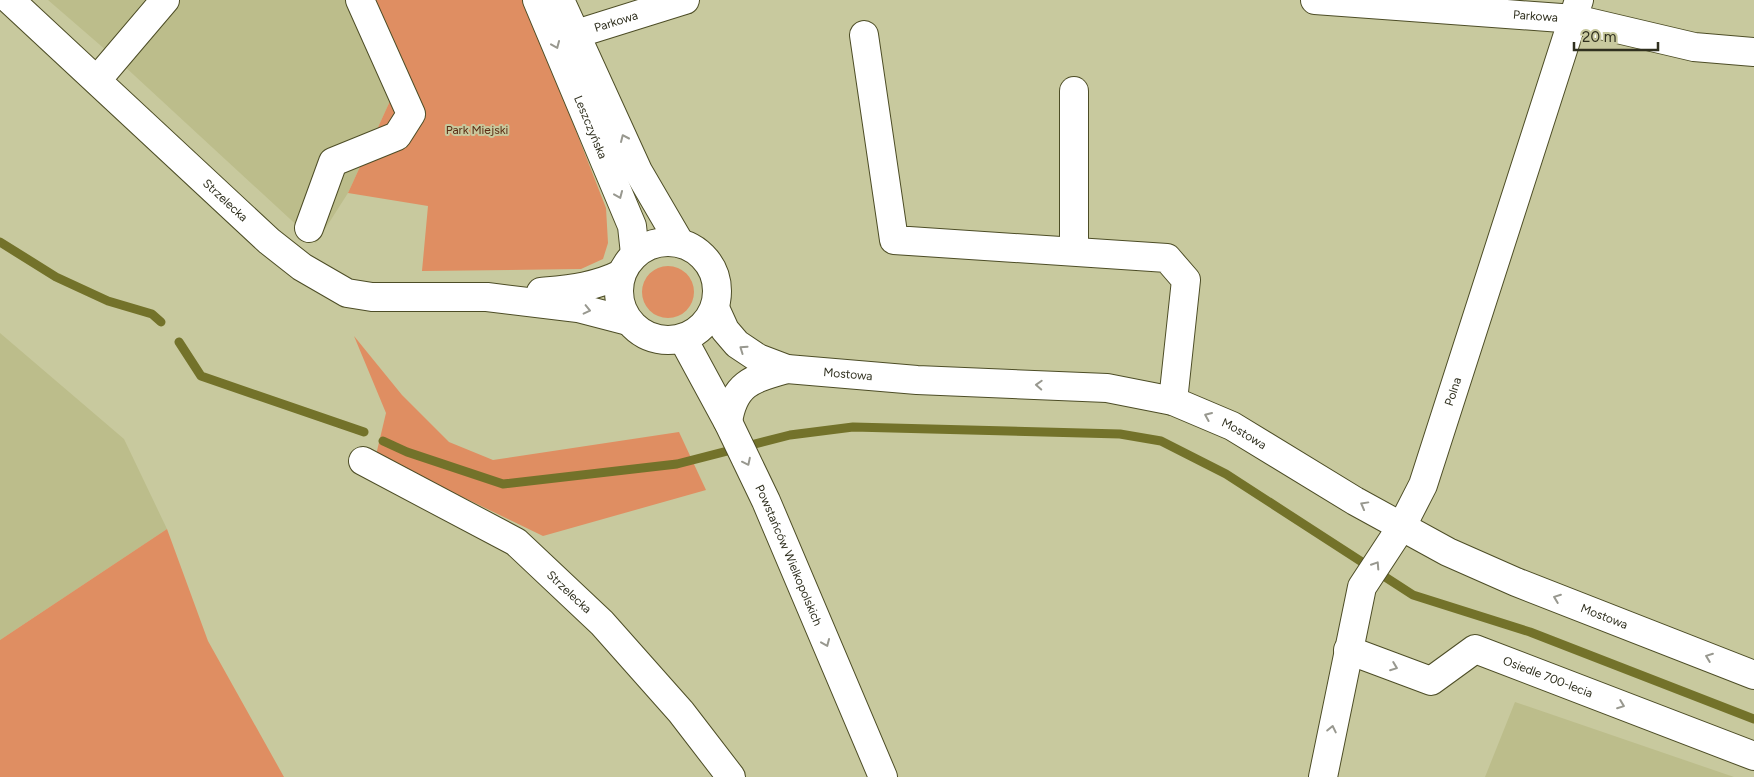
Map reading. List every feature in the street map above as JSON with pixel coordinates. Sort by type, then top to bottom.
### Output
[{"type":"street","name":"Strzelecka","points":[[10,0],[97,80],[169,150],[269,241],[302,267],[347,294],[486,297],[580,288],[604,282],[628,264]]},
{"type":"street","points":[[97,80],[165,0]]},
{"type":"street","points":[[309,228],[333,162],[397,136],[411,114],[360,0]]},
{"type":"street","name":"Leszczyńska","points":[[537,0],[632,226],[628,264]]},
{"type":"street","name":"Leszczyńska","points":[[560,0],[638,171],[680,243]]},
{"type":"street","name":"Parkowa","points":[[576,34],[685,0]]},
{"type":"street","name":"Parkowa","points":[[1315,0],[1577,10],[1694,47],[1754,52]]},
{"type":"street","name":"Polna","points":[[1323,777],[1362,588],[1396,535],[1423,485],[1577,10]]},
{"type":"street","points":[[864,35],[894,240],[1167,258],[1186,280],[1173,402]]},
{"type":"street","points":[[1074,91],[1074,251]]},
{"type":"street","points":[[664,242],[680,243],[695,250],[707,261],[715,275],[717,292],[715,308],[708,321],[696,332],[683,339],[658,340],[642,333],[628,321],[619,298],[628,264],[648,246],[664,242]]},
{"type":"street","name":"Strzelecka","points":[[486,297],[578,308],[628,321]]},
{"type":"street","name":"Mostowa","points":[[715,308],[725,330],[736,344],[758,358],[787,369],[917,380],[1107,388],[1173,402],[1232,426],[1396,535],[1448,552],[1516,582],[1754,675]]},
{"type":"street","name":"Powstańców Wielkopolskich","points":[[683,339],[728,422],[766,501],[883,777]]},
{"type":"street","points":[[728,422],[730,407],[736,394],[746,383],[787,369]]},
{"type":"street","name":"Strzelecka","points":[[363,461],[516,542],[602,623],[682,712],[731,777]]},
{"type":"street","name":"Osiedle 700-lecia","points":[[1348,650],[1431,681],[1475,649],[1754,756]]},
{"type":"shaded area","points":[[48,0],[346,0],[390,101],[348,193],[316,243],[122,64]]},
{"type":"shaded area","points":[[0,333],[124,439],[167,529],[0,640]]},
{"type":"shaded area","points":[[1515,702],[1734,777],[1485,777]]},
{"type":"green space","name":"Park Miejski","points":[[346,0],[525,0],[606,208],[608,243],[603,259],[581,269],[422,271],[428,206],[348,193],[390,101]]},
{"type":"green space","points":[[663,266],[673,266],[682,270],[690,278],[694,292],[690,306],[682,314],[673,318],[663,318],[654,314],[646,306],[642,297],[642,287],[646,278],[654,270]]},
{"type":"green space","points":[[354,336],[402,395],[449,442],[493,460],[679,432],[706,490],[543,536],[376,455],[386,413]]},
{"type":"green space","points":[[167,529],[208,641],[284,777],[0,777],[0,640]]},
{"type":"waterway","points":[[0,242],[56,277],[108,301],[152,314],[161,322]]},
{"type":"waterway","points":[[179,342],[201,376],[364,432]]},
{"type":"waterway","points":[[383,441],[407,452],[503,484],[677,464],[790,435],[853,427],[1120,434],[1161,441],[1226,474],[1413,595],[1530,632],[1754,719]]}]
